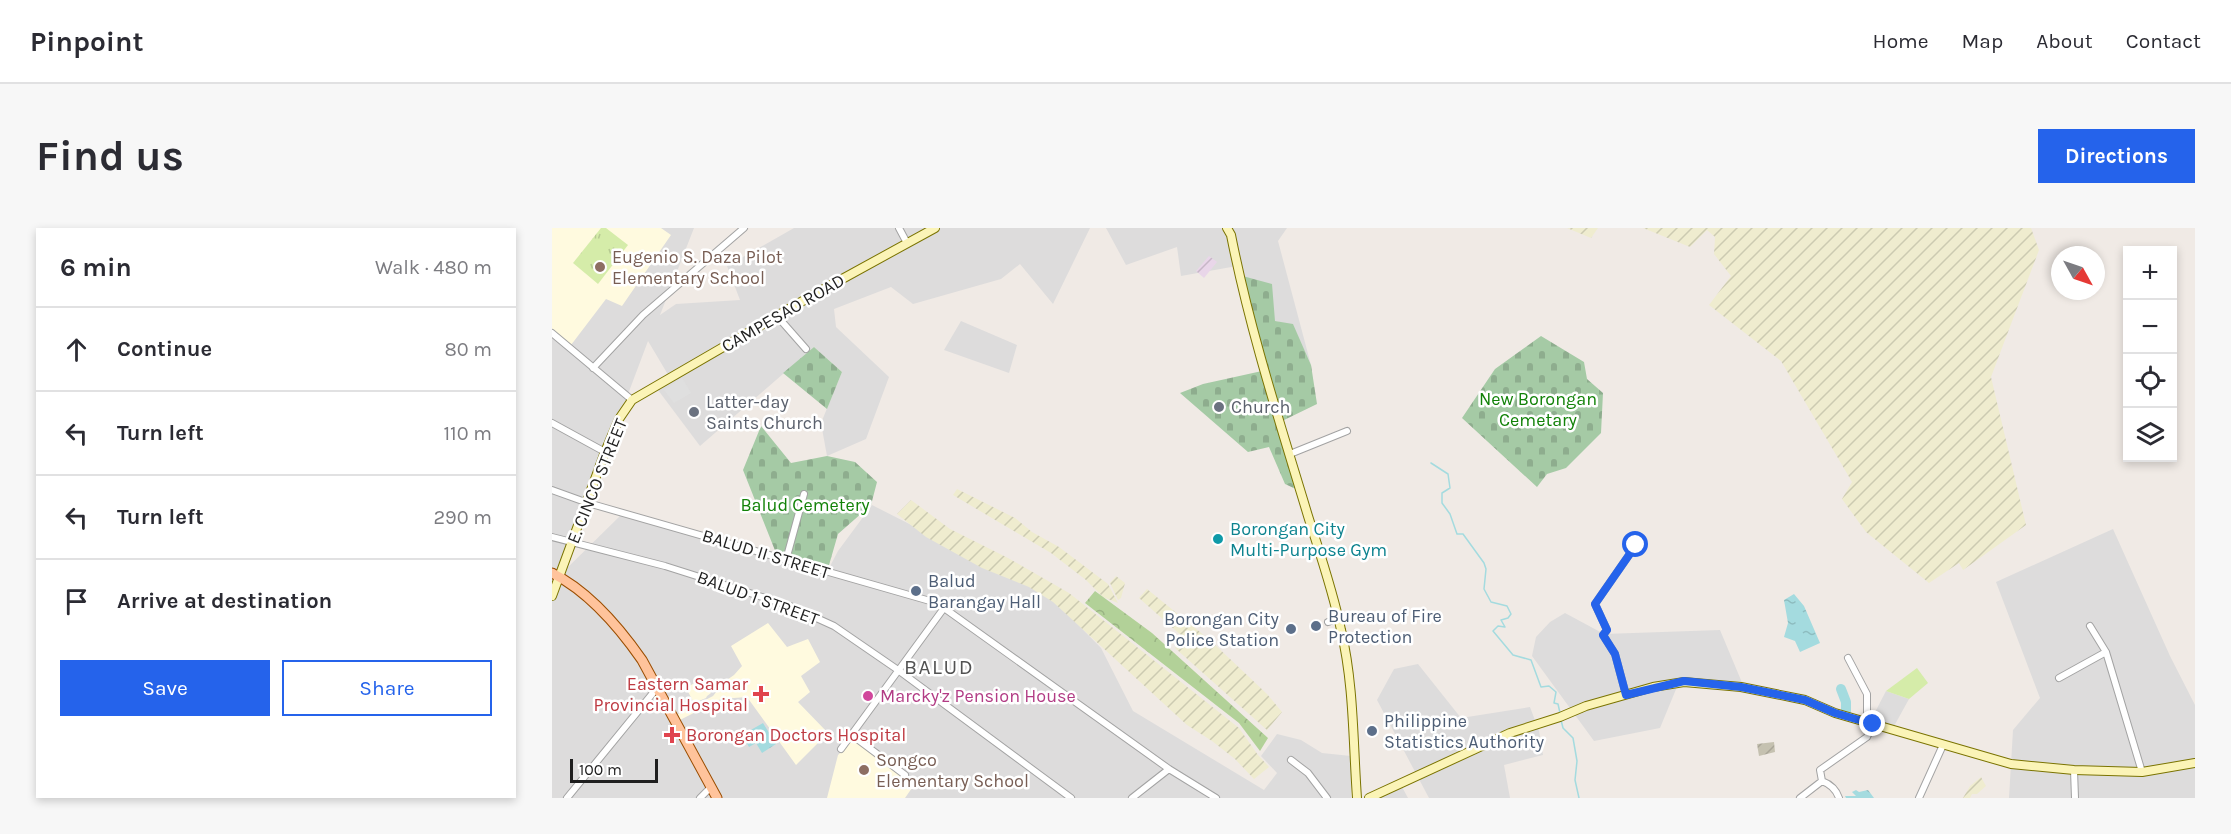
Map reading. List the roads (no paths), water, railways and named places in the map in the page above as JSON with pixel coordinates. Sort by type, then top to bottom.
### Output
[{"type":"main road","points":[[555,575],[582,594],[617,628],[642,660],[717,798]]},
{"type":"street","points":[[594,368],[643,315],[744,228]]},
{"type":"street","points":[[899,228],[907,243]]},
{"type":"street","name":"CAMPESAO ROAD","points":[[632,400],[934,228]]},
{"type":"street","points":[[1231,230],[1245,300],[1338,618],[1350,695],[1357,798]]},
{"type":"street","points":[[777,316],[806,349]]},
{"type":"street","points":[[552,333],[632,400]]},
{"type":"street","name":"E. CINCO STREET","points":[[552,594],[555,575],[572,543],[605,452],[619,419],[632,400]]},
{"type":"street","points":[[552,423],[605,452]]},
{"type":"street","points":[[1290,454],[1347,430]]},
{"type":"street","name":"BALUD II STREET","points":[[552,490],[588,503],[930,601],[944,608],[1169,769],[1216,798]]},
{"type":"street","points":[[786,560],[804,494]]},
{"type":"street","name":"BALUD 1 STREET","points":[[552,537],[665,566],[790,606],[834,626],[898,670],[1071,798]]},
{"type":"street","points":[[1626,695],[1615,654],[1603,635],[1607,630],[1595,604],[1636,545]]},
{"type":"street","points":[[841,749],[944,608]]},
{"type":"street","points":[[1328,622],[1338,618]]},
{"type":"street","points":[[2090,626],[2106,652],[2142,772]]},
{"type":"street","points":[[2059,678],[2106,652]]},
{"type":"street","points":[[1822,781],[1820,771],[1867,737],[1870,723],[1867,693],[1848,658]]},
{"type":"street","points":[[1369,798],[1485,744],[1560,715],[1626,695],[1684,681],[1741,687],[1805,700],[1835,713],[2011,764],[2074,770],[2142,772],[2195,764]]},
{"type":"street","points":[[567,798],[657,688]]},
{"type":"street","points":[[852,735],[905,775]]},
{"type":"street","points":[[1919,798],[1943,745]]},
{"type":"street","points":[[1291,760],[1308,774],[1327,798]]},
{"type":"street","points":[[1132,798],[1169,769]]},
{"type":"street","points":[[2074,770],[2075,798]]},
{"type":"street","points":[[1800,798],[1822,781]]},
{"type":"street","points":[[1822,781],[1828,783],[1837,792],[1839,798]]},
{"type":"street","points":[[700,798],[711,788]]},
{"type":"water","points":[[1794,594],[1804,606],[1820,643],[1800,652],[1795,641],[1784,637],[1788,623],[1784,600]]},
{"type":"water","points":[[763,723],[776,744],[762,753],[756,743],[749,747],[742,735]]},
{"type":"water","points":[[1856,790],[1859,792],[1868,790],[1874,798],[1846,798],[1845,796],[1856,796],[1852,792]]},
{"type":"waterway","points":[[1431,463],[1448,474],[1450,488],[1442,493],[1442,503],[1450,514],[1457,534],[1463,534],[1484,563],[1486,569],[1484,589],[1491,602],[1507,606],[1511,614],[1508,618],[1501,620],[1505,627],[1498,626],[1493,631],[1513,655],[1531,660],[1541,687],[1549,686],[1556,692],[1554,703],[1558,704],[1560,713]]},
{"type":"waterway","points":[[1841,689],[1846,702],[1846,712]]},
{"type":"waterway","points":[[1561,720],[1563,728],[1573,738],[1577,761],[1575,780],[1579,798]]},
{"type":"place","name":"Eugenio S. Daza Pilot Elementary School","points":[[600,267]]},
{"type":"place","name":"Church","points":[[1219,407]]},
{"type":"place","name":"Latter-day Saints Church","points":[[694,412]]},
{"type":"place","name":"Borongan City Multi-Purpose Gym","points":[[1218,539]]},
{"type":"place","name":"Balud Barangay Hall","points":[[916,591]]},
{"type":"place","name":"Bureau of Fire Protection","points":[[1316,626]]},
{"type":"place","name":"Borongan City Police Station","points":[[1291,629]]},
{"type":"place","name":"Eastern Samar Provincial Hospital","points":[[761,694]]},
{"type":"place","name":"Marcky'z Pension House","points":[[868,696]]},
{"type":"place","name":"Philippine Statistics Authority","points":[[1372,731]]},
{"type":"place","name":"Borongan Doctors Hospital","points":[[672,735]]},
{"type":"place","name":"Songco Elementary School","points":[[864,770]]},
{"type":"district","name":"BALUD","points":[[939,667]]},
{"type":"park label","name":"New Borongan Cemetary","points":[[1538,409]]},
{"type":"park label","name":"Balud Cemetery","points":[[805,505]]}]
